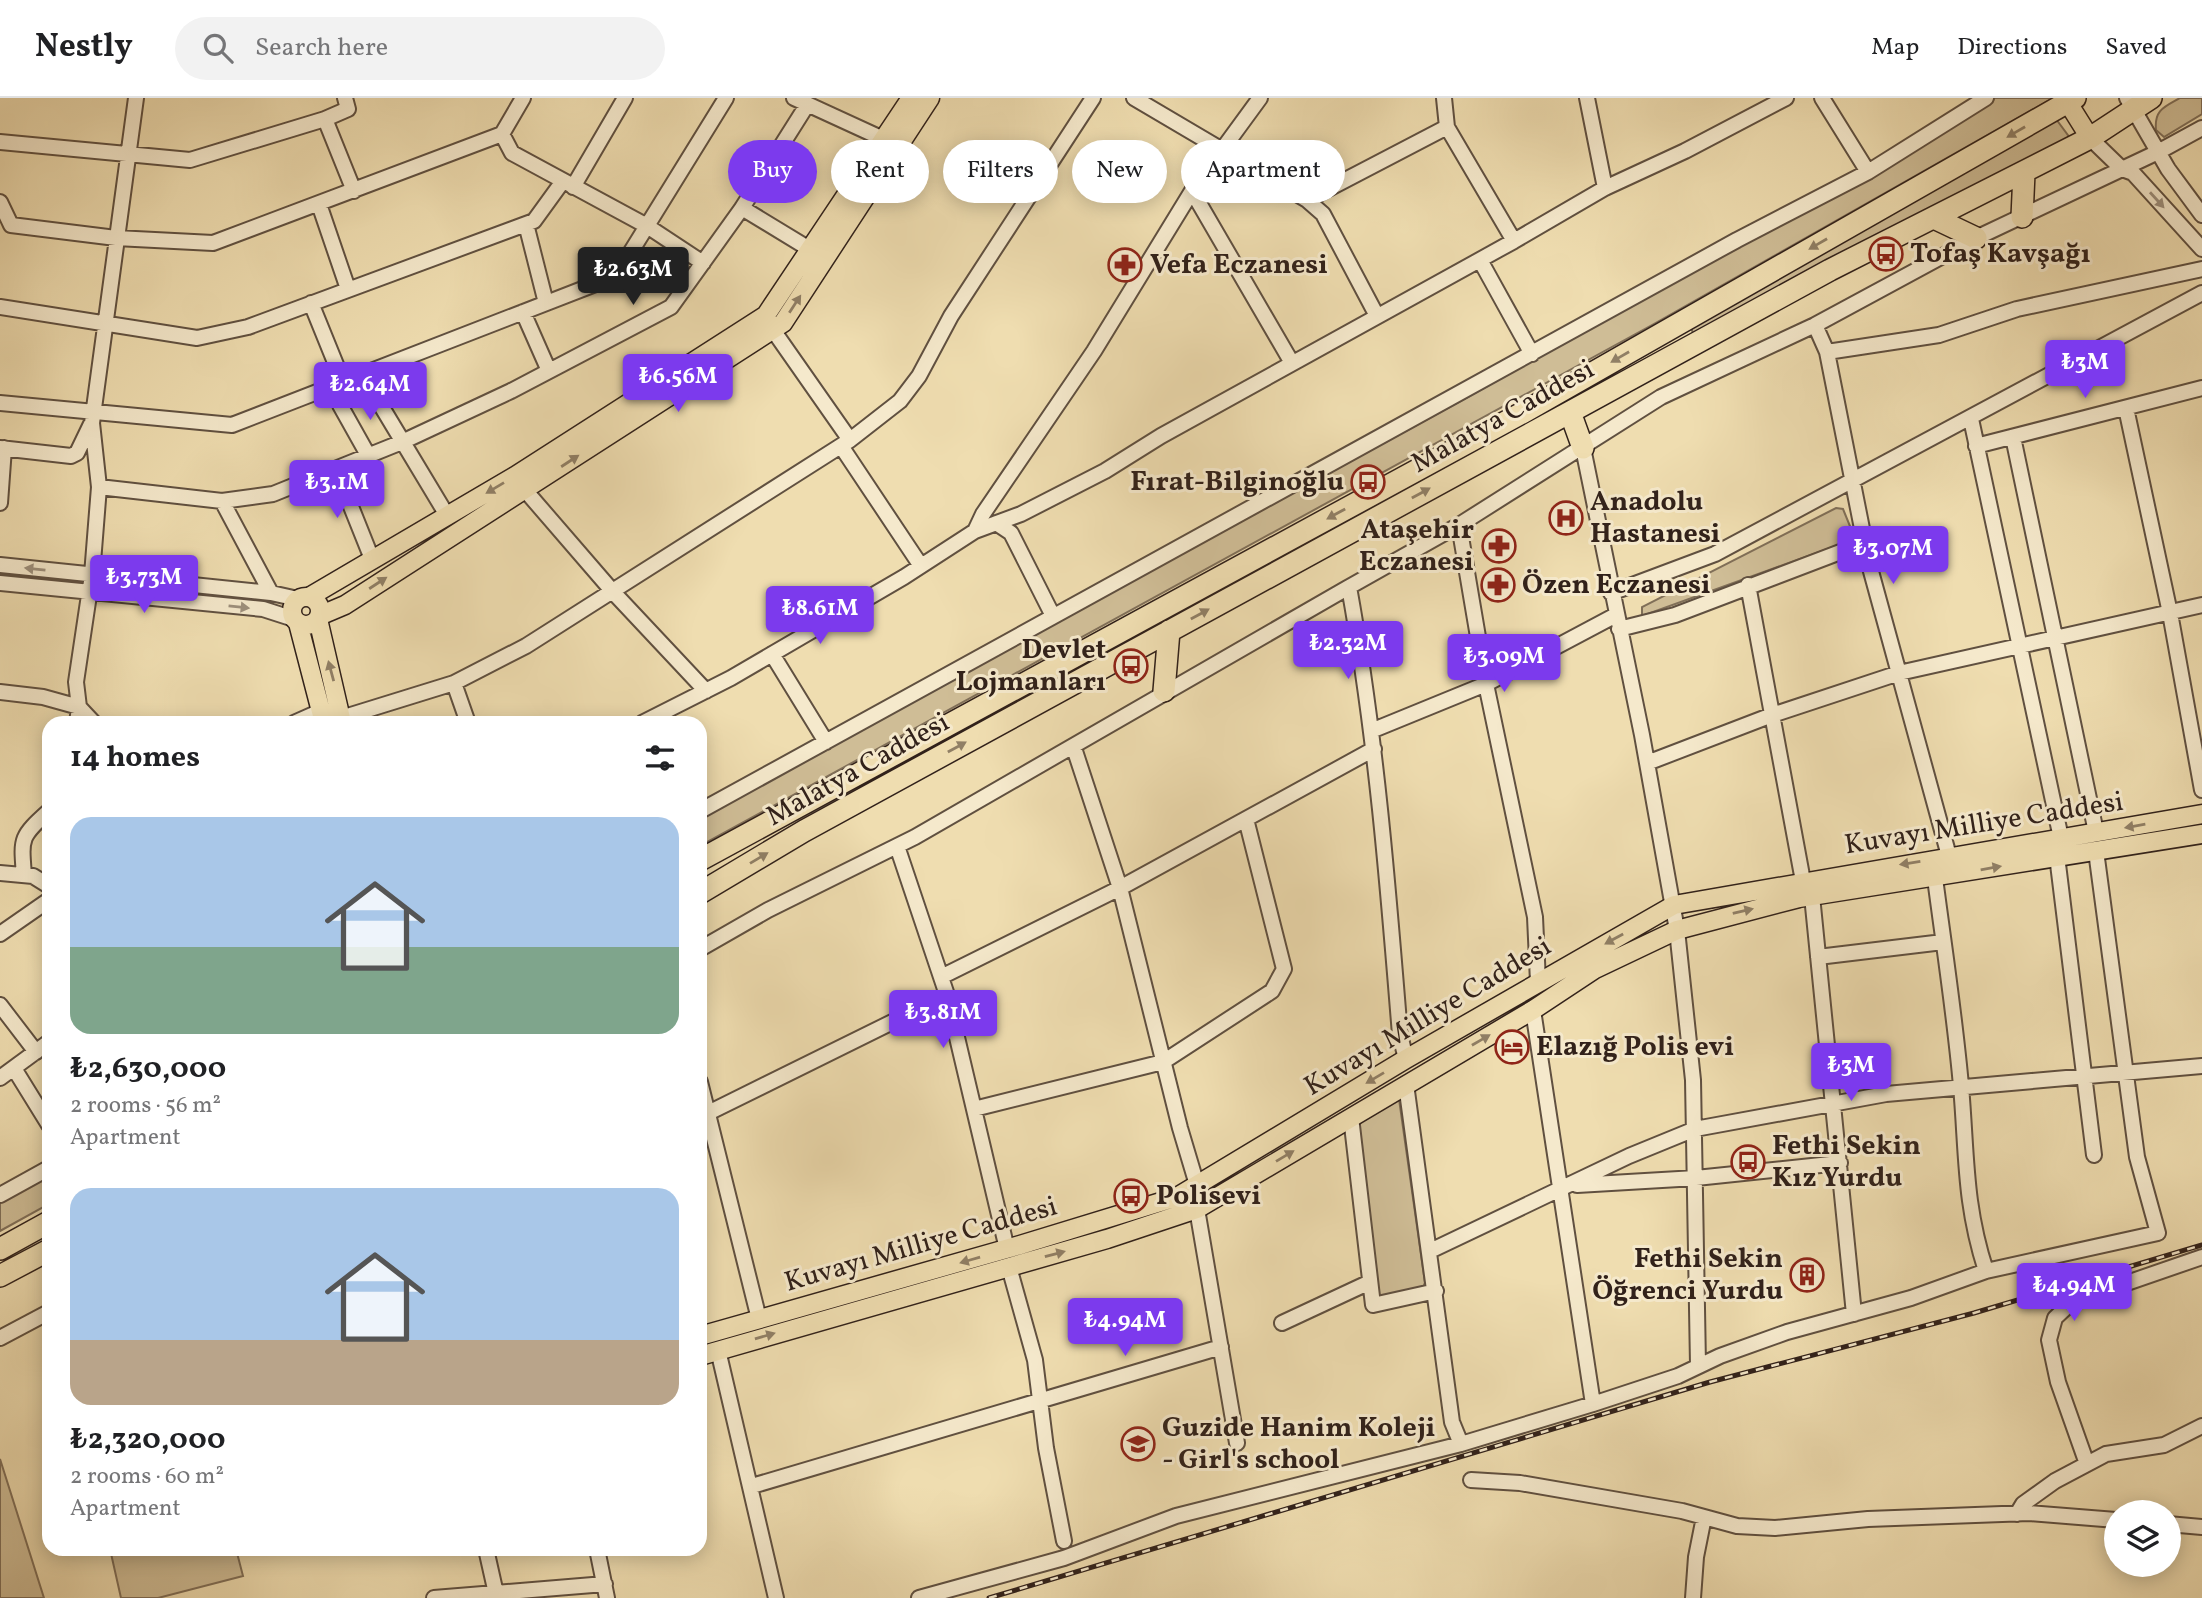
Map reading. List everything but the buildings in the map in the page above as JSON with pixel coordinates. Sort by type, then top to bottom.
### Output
[{"type":"highway","name":"Malatya Caddesi","points":[[707,856],[1524,412],[2069,100]]},
{"type":"highway","name":"Malatya Caddesi","points":[[707,889],[804,831],[1830,270],[2090,138],[2137,101]]},
{"type":"highway","points":[[2022,217],[2025,173]]},
{"type":"highway","points":[[1934,218],[1976,238]]},
{"type":"highway","points":[[1570,412],[1583,448]]},
{"type":"highway","points":[[1164,691],[1169,631]]},
{"type":"highway","points":[[0,1249],[42,1226]]},
{"type":"highway","points":[[0,1276],[42,1254]]},
{"type":"main road","points":[[893,140],[911,98]]},
{"type":"main road","points":[[895,140],[930,98]]},
{"type":"main road","points":[[2069,100],[2090,138]]},
{"type":"main road","points":[[331,716],[292,608],[303,598],[448,517],[766,315],[847,203]]},
{"type":"main road","points":[[296,621],[309,625],[345,605],[783,323],[856,203]]},
{"type":"main road","points":[[303,598],[318,603],[332,716]]},
{"type":"main road","name":"Kuvayı Milliye Caddesi","points":[[707,1334],[1008,1258],[1107,1240],[1197,1209],[1533,1010],[1595,969],[1677,930],[1807,889],[1949,856],[2202,814]]},
{"type":"main road","name":"Kuvayı Milliye Caddesi","points":[[707,1354],[1008,1258],[1177,1197],[1406,1059],[1674,905],[1807,889],[1935,878],[2202,834]]},
{"type":"street","points":[[78,716],[76,682],[92,575],[99,487],[93,416],[136,98]]},
{"type":"street","points":[[0,142],[190,160],[325,119],[348,108],[345,98]]},
{"type":"street","points":[[0,202],[5,227],[116,238],[213,243],[502,134],[523,98]]},
{"type":"street","points":[[0,307],[197,338],[248,327],[534,221],[568,184],[625,98]]},
{"type":"street","points":[[0,403],[93,416],[232,425],[616,276],[726,98]]},
{"type":"street","points":[[342,716],[454,683],[526,646],[614,593],[845,443],[901,401],[919,376],[951,316],[1093,98]]},
{"type":"street","points":[[1134,98],[1208,140]]},
{"type":"street","points":[[1232,140],[1260,98]]},
{"type":"street","points":[[1444,98],[1447,127],[1514,241]]},
{"type":"street","points":[[1587,98],[1605,188]]},
{"type":"street","points":[[655,716],[706,691],[772,653],[921,566],[975,531],[1021,514],[1105,471],[1161,436],[1605,188],[1685,151],[1786,98]]},
{"type":"street","points":[[1822,98],[1868,172]]},
{"type":"street","points":[[707,807],[1868,172],[1986,98]]},
{"type":"street","points":[[2137,101],[2158,152],[2202,215]]},
{"type":"street","points":[[99,487],[222,501],[273,494],[402,442],[549,371],[671,307],[742,208],[800,102],[885,140]]},
{"type":"street","points":[[325,119],[354,191]]},
{"type":"street","points":[[1345,180],[1447,127]]},
{"type":"street","points":[[707,945],[768,910],[897,846],[1074,748],[1164,691],[1459,525],[1661,397],[1815,325],[1976,238],[2158,152],[2202,128]]},
{"type":"street","points":[[502,134],[512,153],[647,226],[703,263]]},
{"type":"street","points":[[2090,138],[2122,169],[2133,173],[2202,249]]},
{"type":"street","points":[[975,531],[983,514],[1094,351],[1185,203]]},
{"type":"street","points":[[1199,203],[1292,363]]},
{"type":"street","points":[[1310,203],[1322,214],[1377,316]]},
{"type":"street","points":[[319,204],[348,289]]},
{"type":"street","points":[[742,208],[811,250]]},
{"type":"street","points":[[526,224],[546,303]]},
{"type":"street","points":[[1480,260],[1531,354]]},
{"type":"street","points":[[1827,352],[1939,335],[2017,309],[2202,269]]},
{"type":"street","points":[[1611,593],[1715,554],[2202,293]]},
{"type":"street","points":[[311,303],[343,382]]},
{"type":"street","points":[[523,312],[549,371]]},
{"type":"street","points":[[1815,325],[1827,352],[1864,542],[1949,856]]},
{"type":"street","points":[[773,330],[921,566]]},
{"type":"street","points":[[362,374],[448,517]]},
{"type":"street","points":[[1976,446],[2202,388]]},
{"type":"street","points":[[340,405],[368,455]]},
{"type":"street","points":[[2126,408],[2170,612],[2202,790]]},
{"type":"street","points":[[0,503],[2,448],[71,456],[77,453],[93,416]]},
{"type":"street","points":[[1971,419],[2023,648],[2061,838]]},
{"type":"street","points":[[2013,437],[2096,832]]},
{"type":"street","points":[[1583,448],[1674,905],[1695,1129],[1698,1366]]},
{"type":"street","points":[[336,469],[372,559]]},
{"type":"street","points":[[525,490],[614,593],[706,691]]},
{"type":"street","points":[[222,501],[271,593]]},
{"type":"street","points":[[996,523],[1011,533],[1053,616]]},
{"type":"street","points":[[1459,525],[1486,684],[1535,918],[1538,982]]},
{"type":"street","points":[[1371,731],[1486,684],[1617,622],[1675,615],[1864,542]]},
{"type":"street","points":[[0,565],[303,598]]},
{"type":"street","points":[[0,583],[263,610],[296,621]]},
{"type":"street","points":[[1748,585],[1818,957],[1854,1314]]},
{"type":"street","points":[[1349,587],[1374,749],[1400,1035],[1406,1059]]},
{"type":"street","points":[[1647,763],[1772,715],[1899,673],[2023,648],[2202,605]]},
{"type":"street","points":[[772,653],[826,742]]},
{"type":"street","points":[[454,683],[466,716]]},
{"type":"street","points":[[0,692],[43,697],[79,707],[87,716]]},
{"type":"street","points":[[1074,748],[1120,888],[1197,1185],[1197,1209],[1237,1443]]},
{"type":"street","points":[[941,976],[1120,888],[1374,749]]},
{"type":"street","points":[[24,875],[22,842],[32,826],[42,817]]},
{"type":"street","points":[[974,1109],[1163,1062],[1272,991],[1284,969],[1247,818]]},
{"type":"street","points":[[897,846],[947,995],[1008,1258],[1035,1360],[1064,1541]]},
{"type":"street","points":[[919,1598],[1064,1558],[1176,1517],[1461,1444],[1593,1404],[1678,1376],[1787,1332],[1910,1298],[1986,1271],[2158,1233],[2137,1157],[2096,851]]},
{"type":"street","points":[[2057,856],[2082,1077],[2094,1155]]},
{"type":"street","points":[[0,873],[24,875],[42,883]]},
{"type":"street","points":[[1935,878],[1961,1086],[1965,1176],[1972,1227],[1986,1271]]},
{"type":"street","points":[[0,934],[42,905]]},
{"type":"street","points":[[1818,957],[1943,942]]},
{"type":"street","points":[[707,1114],[947,995]]},
{"type":"street","points":[[0,1005],[36,1052]]},
{"type":"street","points":[[1533,1010],[1565,1187],[1593,1404]]},
{"type":"street","points":[[0,1078],[15,1070],[42,1047]]},
{"type":"street","points":[[1430,1251],[1695,1129],[1834,1104],[1961,1086],[2202,1066]]},
{"type":"street","points":[[15,1070],[42,1114]]},
{"type":"street","points":[[1406,1084],[1452,1422],[1461,1444]]},
{"type":"street","points":[[1351,1117],[1373,1305],[1436,1291]]},
{"type":"street","points":[[707,1123],[759,1319]]},
{"type":"street","points":[[1565,1187],[1696,1178],[1840,1163]]},
{"type":"street","points":[[0,1195],[42,1172]]},
{"type":"street","points":[[2087,1464],[2058,1382],[2049,1339],[2056,1318],[2073,1302],[2202,1258]]},
{"type":"street","points":[[1282,1323],[1370,1282]]},
{"type":"street","points":[[0,1338],[42,1316]]},
{"type":"street","points":[[752,1486],[1040,1403],[1221,1347]]},
{"type":"street","points":[[718,1350],[752,1486],[776,1598]]},
{"type":"street","points":[[2017,1514],[2023,1504],[2055,1481],[2106,1454],[2164,1446],[2202,1426]]},
{"type":"street","points":[[1471,1480],[1520,1483],[1704,1517],[1737,1526],[1774,1528],[1868,1519],[2017,1514],[2104,1519]]},
{"type":"street","points":[[1693,1598],[1696,1557],[1704,1517]]},
{"type":"street","points":[[2181,1525],[2202,1527]]},
{"type":"street","points":[[488,1556],[497,1595]]},
{"type":"street","points":[[434,1598],[606,1591],[598,1556]]},
{"type":"shaded area","points":[[1994,98],[2053,98],[1652,325],[707,842],[707,814],[1781,222]]},
{"type":"shaded area","points":[[2180,98],[2202,98],[2202,114],[2164,137],[2156,130],[2158,113]]},
{"type":"shaded area","points":[[2056,119],[2070,138],[1694,335],[1690,326]]},
{"type":"shaded area","points":[[1836,508],[1843,509],[1854,536],[1852,540],[1642,616],[1642,607]]},
{"type":"shaded area","points":[[1399,1099],[1425,1283],[1422,1288],[1380,1298],[1376,1295],[1359,1122]]},
{"type":"shaded area","points":[[42,1179],[42,1208],[0,1231],[0,1202]]},
{"type":"shaded area","points":[[0,1459],[44,1598],[0,1598]]},
{"type":"shaded area","points":[[112,1556],[238,1556],[243,1576],[158,1598],[121,1598]]},
{"type":"railway","points":[[989,1598],[1710,1382],[1974,1313],[2202,1245]]},
{"type":"place","name":"Tofaş Kavşağı","points":[[1886,254]]},
{"type":"place","name":"Vefa Eczanesi","points":[[1125,265]]},
{"type":"place","name":"Fırat-Bilginoğlu","points":[[1368,482]]},
{"type":"place","name":"Anadolu Hastanesi","points":[[1566,518]]},
{"type":"place","name":"Ataşehir Eczanesi","points":[[1499,546]]},
{"type":"place","name":"Özen Eczanesi","points":[[1498,585]]},
{"type":"place","name":"Devlet Lojmanları","points":[[1131,666]]},
{"type":"place","name":"Elazığ Polis evi","points":[[1512,1047]]},
{"type":"place","name":"Fethi Sekin Kız Yurdu","points":[[1748,1162]]},
{"type":"place","name":"Polisevi","points":[[1131,1196]]},
{"type":"place","name":"Fethi Sekin Öğrenci Yurdu","points":[[1807,1275]]},
{"type":"place","name":"Guzide Hanim Koleji - Girl's school","points":[[1138,1444]]}]
